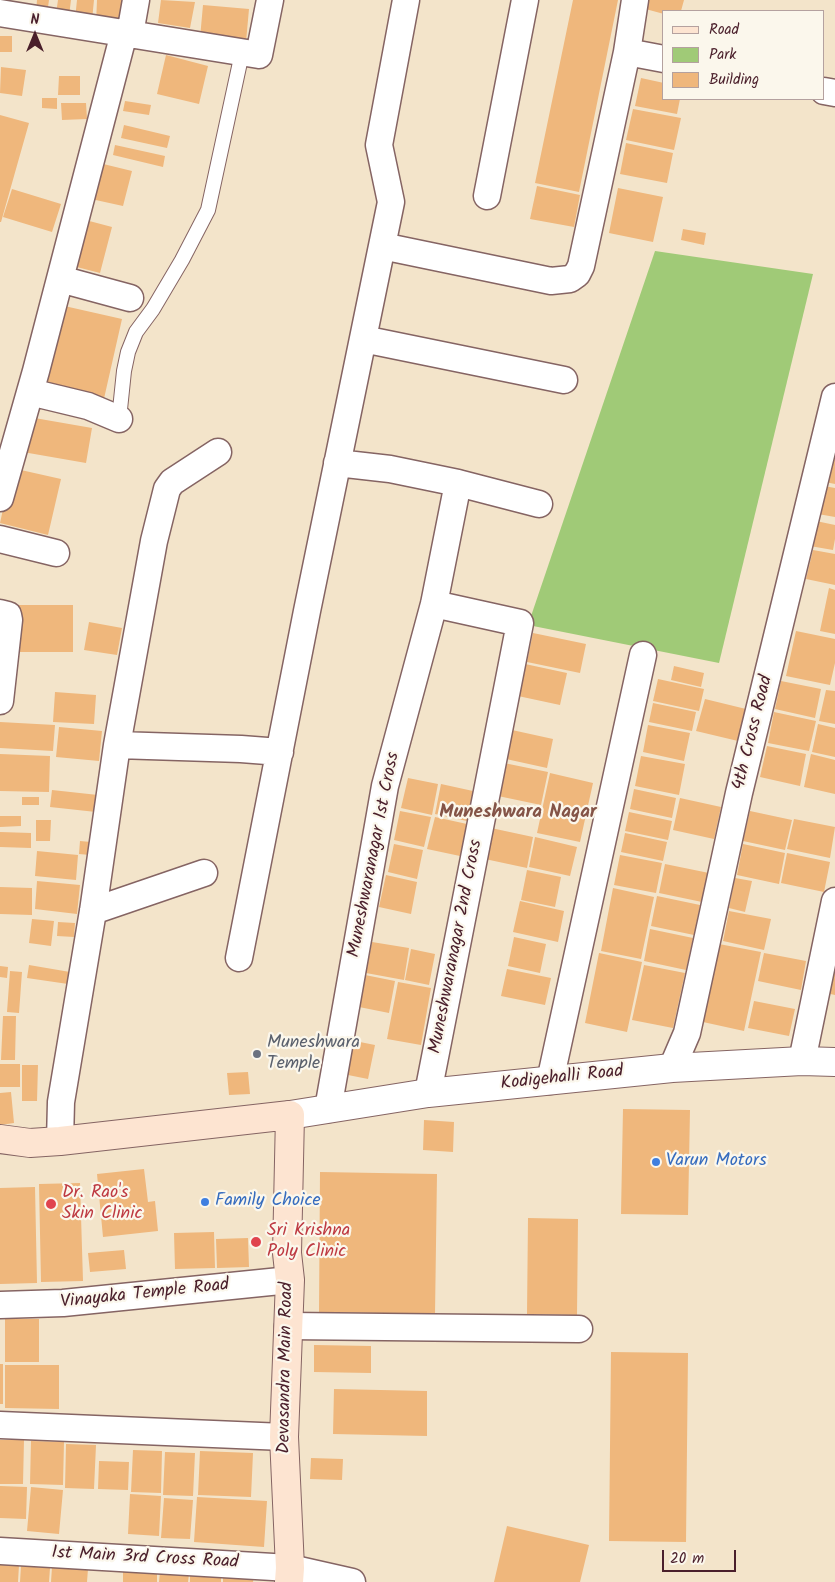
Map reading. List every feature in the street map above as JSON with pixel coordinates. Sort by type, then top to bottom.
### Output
[{"type":"main road","points":[[0,1139],[30,1143],[60,1141],[290,1119]]},
{"type":"main road","name":"Devasandra Main Road","points":[[289,1575],[284,1437],[290,1280],[287,1253],[290,1119]]},
{"type":"main road","points":[[0,1153],[30,1143]]},
{"type":"street","points":[[0,498],[136,0]]},
{"type":"street","points":[[0,14],[259,55],[270,0]]},
{"type":"street","points":[[239,958],[391,202],[379,145],[406,0]]},
{"type":"street","points":[[486,196],[525,0]]},
{"type":"street","points":[[382,246],[551,281],[570,279],[577,274],[581,266],[627,52],[635,0]]},
{"type":"street","points":[[627,52],[662,59]]},
{"type":"street","points":[[60,279],[130,298]]},
{"type":"street","points":[[363,338],[564,380]]},
{"type":"street","points":[[30,392],[88,406],[119,419]]},
{"type":"street","name":"4th Cross Road","points":[[672,1068],[687,1033],[739,793],[835,397]]},
{"type":"street","points":[[60,1141],[61,1102],[93,911],[117,745],[154,541],[168,489],[172,482],[218,452]]},
{"type":"street","points":[[337,463],[390,470],[458,483],[539,504]]},
{"type":"street","name":"Muneshwaranagar 1st Cross","points":[[328,1108],[385,786],[434,604],[458,483]]},
{"type":"street","points":[[0,539],[56,553]]},
{"type":"street","name":"Muneshwaranagar 2nd Cross","points":[[428,1093],[520,624],[434,604]]},
{"type":"street","points":[[0,613],[8,615],[9,620],[0,701]]},
{"type":"street","points":[[550,1081],[643,655]]},
{"type":"street","points":[[117,745],[280,752]]},
{"type":"street","points":[[93,911],[204,874]]},
{"type":"street","points":[[802,1061],[835,901]]},
{"type":"street","name":"Kodigehalli Road","points":[[290,1119],[328,1108],[428,1093],[672,1068],[802,1061],[835,1062]]},
{"type":"street","name":"Vinayaka Temple Road","points":[[0,1306],[62,1303],[290,1280]]},
{"type":"street","points":[[288,1326],[579,1329]]},
{"type":"street","points":[[0,1425],[284,1437]]},
{"type":"street","name":"1st Main 3rd Cross Road","points":[[0,1551],[352,1582]]},
{"type":"lane","points":[[119,419],[124,371],[128,352],[136,332],[168,284],[208,210],[242,53]]},
{"type":"green space","points":[[655,251],[813,274],[719,663],[528,625]]},
{"type":"building","points":[[37,0],[49,0],[47,14],[36,12]]},
{"type":"building","points":[[58,0],[71,0],[69,16],[56,14]]},
{"type":"building","points":[[77,0],[94,0],[92,20],[75,19]]},
{"type":"building","points":[[97,0],[129,0],[127,26],[96,24]]},
{"type":"building","points":[[161,0],[195,2],[190,28],[158,23]]},
{"type":"building","points":[[573,0],[618,0],[579,192],[535,183]]},
{"type":"building","points":[[628,0],[684,0],[681,10],[662,10],[662,13],[627,4]]},
{"type":"building","points":[[203,5],[249,9],[246,42],[200,38]]},
{"type":"building","points":[[0,36],[12,36],[12,52],[0,52]]},
{"type":"building","points":[[166,55],[208,66],[199,104],[157,94]]},
{"type":"building","points":[[1,67],[26,70],[22,96],[0,93]]},
{"type":"building","points":[[59,76],[80,76],[80,95],[58,95]]},
{"type":"building","points":[[641,78],[662,83],[662,100],[680,100],[677,114],[635,106]]},
{"type":"building","points":[[42,98],[57,98],[57,109],[42,108]]},
{"type":"building","points":[[125,101],[151,105],[149,115],[123,111]]},
{"type":"building","points":[[61,103],[86,103],[87,119],[62,120]]},
{"type":"building","points":[[633,109],[681,118],[674,150],[626,140]]},
{"type":"building","points":[[0,115],[29,123],[1,222],[0,222]]},
{"type":"building","points":[[124,125],[170,136],[167,148],[121,138]]},
{"type":"building","points":[[626,143],[673,153],[667,183],[620,174]]},
{"type":"building","points":[[115,145],[165,156],[163,167],[113,155]]},
{"type":"building","points":[[91,161],[132,171],[123,206],[82,197]]},
{"type":"building","points":[[537,186],[580,195],[574,227],[530,219]]},
{"type":"building","points":[[618,188],[663,197],[653,242],[609,233]]},
{"type":"building","points":[[12,189],[61,204],[52,232],[3,217]]},
{"type":"building","points":[[78,218],[112,227],[100,273],[65,264]]},
{"type":"building","points":[[683,229],[706,233],[704,245],[681,240]]},
{"type":"building","points":[[60,305],[122,319],[103,403],[41,389]]},
{"type":"building","points":[[23,416],[92,428],[86,463],[17,451]]},
{"type":"building","points":[[835,451],[835,484],[825,482]]},
{"type":"building","points":[[12,468],[61,479],[48,535],[0,523]]},
{"type":"building","points":[[824,486],[835,488],[835,517],[818,514]]},
{"type":"building","points":[[816,521],[835,525],[833,550],[810,546]]},
{"type":"building","points":[[813,550],[835,554],[835,585],[806,579]]},
{"type":"building","points":[[829,588],[835,590],[835,634],[820,631]]},
{"type":"building","points":[[13,605],[73,605],[73,652],[13,652]]},
{"type":"building","points":[[89,622],[122,628],[117,655],[84,650]]},
{"type":"building","points":[[796,631],[835,639],[835,663],[830,685],[786,676]]},
{"type":"building","points":[[533,633],[586,644],[580,673],[527,662]]},
{"type":"building","points":[[525,664],[567,673],[560,705],[518,696]]},
{"type":"building","points":[[674,666],[704,673],[701,687],[671,680]]},
{"type":"building","points":[[658,679],[704,689],[699,711],[653,701]]},
{"type":"building","points":[[781,681],[821,689],[815,718],[775,709]]},
{"type":"building","points":[[826,690],[835,691],[835,724],[819,721]]},
{"type":"building","points":[[55,692],[96,695],[94,724],[53,722]]},
{"type":"building","points":[[705,699],[746,709],[738,741],[696,731]]},
{"type":"building","points":[[653,703],[696,712],[692,731],[649,722]]},
{"type":"building","points":[[774,712],[816,721],[809,751],[768,743]]},
{"type":"building","points":[[0,722],[55,725],[53,751],[0,748]]},
{"type":"building","points":[[818,724],[835,728],[835,757],[812,752]]},
{"type":"building","points":[[648,725],[690,733],[684,761],[643,752]]},
{"type":"building","points":[[59,727],[102,731],[99,761],[56,757]]},
{"type":"building","points":[[512,730],[553,739],[547,768],[506,759]]},
{"type":"building","points":[[767,746],[806,754],[800,786],[760,777]]},
{"type":"building","points":[[0,754],[50,756],[49,792],[0,791]]},
{"type":"building","points":[[811,754],[835,760],[835,794],[804,787]]},
{"type":"building","points":[[641,756],[685,764],[679,795],[635,786]]},
{"type":"building","points":[[504,763],[548,772],[541,805],[498,796]]},
{"type":"building","points":[[550,773],[593,783],[580,842],[537,833]]},
{"type":"building","points":[[408,778],[438,784],[432,815],[401,808]]},
{"type":"building","points":[[441,784],[473,791],[467,821],[435,814]]},
{"type":"building","points":[[634,789],[676,798],[672,818],[630,809]]},
{"type":"building","points":[[52,790],[98,795],[96,812],[50,807]]},
{"type":"building","points":[[22,797],[39,797],[39,805],[22,805]]},
{"type":"building","points":[[680,798],[721,807],[714,839],[673,830]]},
{"type":"building","points":[[400,811],[431,817],[424,847],[394,840]]},
{"type":"building","points":[[750,811],[792,820],[785,850],[743,841]]},
{"type":"building","points":[[629,812],[672,821],[668,840],[625,831]]},
{"type":"building","points":[[0,816],[21,816],[21,826],[0,827]]},
{"type":"building","points":[[435,817],[467,824],[460,856],[427,849]]},
{"type":"building","points":[[794,819],[835,827],[830,858],[787,849]]},
{"type":"building","points":[[36,820],[51,820],[50,841],[36,841]]},
{"type":"building","points":[[491,828],[533,837],[527,868],[485,859]]},
{"type":"building","points":[[0,832],[31,833],[31,848],[0,847]]},
{"type":"building","points":[[625,833],[667,842],[663,861],[621,852]]},
{"type":"building","points":[[535,837],[577,847],[570,876],[529,867]]},
{"type":"building","points":[[80,841],[91,842],[90,855],[79,854]]},
{"type":"building","points":[[394,844],[423,850],[417,879],[388,872]]},
{"type":"building","points":[[743,844],[785,853],[779,884],[737,875]]},
{"type":"building","points":[[37,851],[78,855],[76,880],[35,876]]},
{"type":"building","points":[[787,853],[830,862],[824,892],[781,883]]},
{"type":"building","points":[[620,855],[662,863],[656,893],[614,885]]},
{"type":"building","points":[[665,864],[709,873],[702,902],[659,893]]},
{"type":"building","points":[[527,870],[561,877],[555,907],[521,900]]},
{"type":"building","points":[[386,875],[417,882],[411,914],[379,907]]},
{"type":"building","points":[[735,878],[752,881],[745,912],[729,908]]},
{"type":"building","points":[[37,881],[80,885],[77,914],[35,909]]},
{"type":"building","points":[[0,887],[32,888],[32,915],[0,914]]},
{"type":"building","points":[[613,888],[654,897],[641,959],[601,951]]},
{"type":"building","points":[[657,896],[700,905],[694,935],[651,926]]},
{"type":"building","points":[[520,901],[564,911],[558,942],[513,932]]},
{"type":"building","points":[[729,911],[771,919],[764,950],[723,941]]},
{"type":"building","points":[[32,919],[54,921],[51,946],[29,943]]},
{"type":"building","points":[[58,922],[75,923],[74,937],[57,936]]},
{"type":"building","points":[[650,929],[693,938],[686,970],[644,961]]},
{"type":"building","points":[[514,937],[546,944],[540,973],[508,966]]},
{"type":"building","points":[[372,942],[409,948],[404,980],[366,973]]},
{"type":"building","points":[[719,944],[761,952],[744,1031],[703,1022]]},
{"type":"building","points":[[411,949],[435,954],[429,985],[405,980]]},
{"type":"building","points":[[599,953],[642,962],[627,1032],[585,1023]]},
{"type":"building","points":[[764,953],[806,961],[801,990],[758,981]]},
{"type":"building","points":[[835,963],[835,995],[826,993]]},
{"type":"building","points":[[29,965],[70,972],[68,984],[27,978]]},
{"type":"building","points":[[644,965],[685,973],[673,1028],[632,1020]]},
{"type":"building","points":[[0,966],[8,967],[7,978],[0,977]]},
{"type":"building","points":[[507,969],[551,978],[545,1005],[501,996]]},
{"type":"building","points":[[10,971],[22,972],[19,1013],[7,1012]]},
{"type":"building","points":[[365,975],[395,981],[389,1013],[359,1007]]},
{"type":"building","points":[[398,982],[431,988],[421,1045],[387,1039]]},
{"type":"building","points":[[754,1001],[795,1009],[789,1036],[748,1028]]},
{"type":"building","points":[[3,1016],[16,1016],[15,1060],[1,1060]]},
{"type":"building","points":[[350,1040],[375,1045],[368,1079],[343,1074]]},
{"type":"building","points":[[0,1064],[20,1064],[20,1087],[0,1087]]},
{"type":"building","points":[[22,1065],[38,1065],[37,1101],[22,1101]]},
{"type":"building","points":[[248,1072],[250,1094],[229,1095],[227,1073]]},
{"type":"building","points":[[11,1092],[14,1123],[0,1125],[0,1093]]},
{"type":"building","name":"Varun Motors","points":[[623,1109],[690,1110],[688,1215],[621,1214]]},
{"type":"building","points":[[424,1120],[454,1122],[453,1152],[423,1150]]},
{"type":"building","points":[[144,1169],[148,1202],[155,1201],[158,1231],[103,1237],[97,1174]]},
{"type":"building","points":[[320,1172],[437,1174],[435,1314],[319,1312]]},
{"type":"building","points":[[80,1183],[83,1281],[41,1282],[39,1184]]},
{"type":"building","points":[[35,1187],[37,1283],[0,1284],[0,1188]]},
{"type":"building","points":[[528,1218],[578,1219],[577,1315],[527,1314]]},
{"type":"building","points":[[214,1232],[215,1268],[175,1269],[174,1233]]},
{"type":"building","points":[[248,1238],[249,1267],[217,1268],[216,1239]]},
{"type":"building","points":[[124,1250],[126,1269],[90,1272],[88,1253]]},
{"type":"building","points":[[5,1319],[39,1319],[39,1362],[5,1362]]},
{"type":"building","points":[[314,1345],[371,1346],[371,1373],[314,1372]]},
{"type":"building","points":[[611,1352],[688,1353],[686,1542],[609,1541]]},
{"type":"building","points":[[0,1364],[3,1364],[3,1404],[0,1404]]},
{"type":"building","points":[[5,1365],[59,1365],[59,1409],[5,1408]]},
{"type":"building","points":[[334,1389],[427,1391],[427,1436],[333,1434]]},
{"type":"building","points":[[0,1440],[24,1440],[23,1484],[0,1484]]},
{"type":"building","points":[[31,1441],[64,1442],[63,1485],[30,1484]]},
{"type":"building","points":[[66,1444],[96,1445],[94,1489],[65,1488]]},
{"type":"building","points":[[133,1450],[162,1451],[161,1493],[131,1492]]},
{"type":"building","points":[[200,1451],[253,1453],[251,1497],[198,1495]]},
{"type":"building","points":[[165,1452],[195,1453],[193,1496],[163,1495]]},
{"type":"building","points":[[311,1458],[343,1459],[342,1480],[310,1479]]},
{"type":"building","points":[[99,1461],[129,1462],[128,1490],[98,1489]]},
{"type":"building","points":[[0,1486],[27,1487],[26,1519],[0,1518]]},
{"type":"building","points":[[31,1487],[63,1490],[59,1534],[27,1531]]},
{"type":"building","points":[[130,1494],[161,1496],[159,1536],[128,1534]]},
{"type":"building","points":[[197,1497],[267,1501],[264,1547],[194,1542]]},
{"type":"building","points":[[164,1498],[193,1500],[190,1539],[161,1538]]},
{"type":"building","points":[[507,1526],[589,1545],[580,1582],[494,1582]]},
{"type":"building","points":[[0,1564],[19,1565],[18,1582],[0,1582]]},
{"type":"building","points":[[21,1566],[50,1568],[49,1582],[20,1582]]},
{"type":"building","points":[[52,1567],[88,1569],[87,1582],[51,1582]]},
{"type":"building","points":[[123,1569],[157,1572],[157,1582],[123,1582]]},
{"type":"building","points":[[160,1572],[189,1574],[188,1582],[159,1582]]},
{"type":"building","points":[[190,1574],[221,1575],[221,1582],[190,1582]]},
{"type":"building","points":[[223,1574],[254,1576],[253,1582],[223,1582]]},
{"type":"place","name":"Muneshwara Temple","points":[[257,1054]]},
{"type":"place","name":"Varun Motors","points":[[656,1162]]},
{"type":"place","name":"Family Choice","points":[[205,1202]]},
{"type":"place","name":"Dr. Rao's Skin Clinic","points":[[51,1204]]},
{"type":"place","name":"Sri Krishna Poly Clinic","points":[[256,1242]]},
{"type":"district","name":"Muneshwara Nagar","points":[[518,814]]}]
